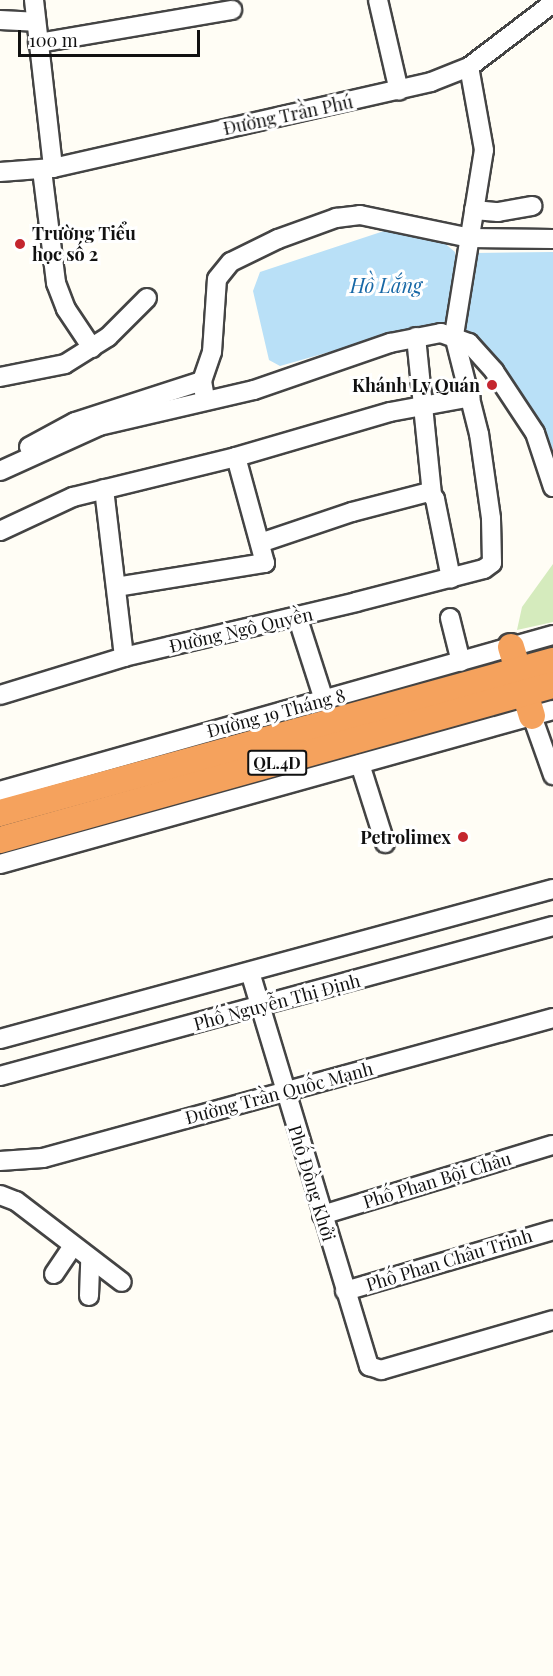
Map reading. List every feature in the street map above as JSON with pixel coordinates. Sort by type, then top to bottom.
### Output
[{"type":"highway","points":[[511,647],[532,698]]},
{"type":"highway","name":"Đường 19 Tháng 8","points":[[0,813],[532,698],[553,662]]},
{"type":"highway","name":"Đường 19 Tháng 8","points":[[0,840],[532,698],[553,685]]},
{"type":"street","points":[[34,0],[56,283],[66,309],[92,348]]},
{"type":"street","points":[[378,0],[399,91]]},
{"type":"street","name":"Đường Trần Phú","points":[[0,172],[47,169],[399,91],[469,67],[553,3]]},
{"type":"street","points":[[38,43],[232,10]]},
{"type":"street","points":[[0,20],[35,22]]},
{"type":"street","points":[[0,531],[73,497],[236,457],[420,406],[471,397],[454,335],[484,150],[469,67]]},
{"type":"street","points":[[474,210],[498,212],[532,206]]},
{"type":"street","points":[[203,390],[212,352],[214,286],[223,270],[241,257],[306,226],[348,215],[383,217],[470,238],[553,239]]},
{"type":"street","points":[[0,377],[51,369],[92,348],[121,326],[147,298]]},
{"type":"street","points":[[0,459],[75,422],[203,390],[254,390],[416,337],[454,335],[478,351],[520,407],[535,433],[553,487]]},
{"type":"street","points":[[416,337],[420,406],[431,460],[432,494],[451,578]]},
{"type":"street","points":[[0,471],[99,426],[203,390]]},
{"type":"street","name":"Đường Ngô Quyền","points":[[0,695],[124,657],[484,569],[492,563],[495,550],[471,397]]},
{"type":"street","points":[[116,587],[265,563],[236,457]]},
{"type":"street","points":[[104,489],[124,657]]},
{"type":"street","points":[[260,543],[391,500],[432,494]]},
{"type":"street","points":[[297,616],[324,700]]},
{"type":"street","points":[[450,618],[461,662]]},
{"type":"street","name":"Đường 19 Tháng 8","points":[[0,791],[553,635]]},
{"type":"street","points":[[532,698],[553,775]]},
{"type":"street","name":"Đường 19 Tháng 8","points":[[0,864],[360,764],[532,698]]},
{"type":"street","points":[[360,764],[385,843]]},
{"type":"street","name":"Phố Nguyễn Thị Định","points":[[0,1039],[553,889]]},
{"type":"street","name":"Phố Nguyễn Thị Định","points":[[0,1076],[553,926]]},
{"type":"street","name":"Phố Đồng Khởi","points":[[250,972],[284,1093],[365,1358],[372,1369],[381,1370],[553,1320]]},
{"type":"street","name":"Đường Trần Quốc Mạnh","points":[[1,1162],[44,1158],[553,1018]]},
{"type":"street","name":"Phố Phan Bội Châu","points":[[322,1215],[553,1145]]},
{"type":"street","points":[[0,1195],[16,1201],[90,1260],[122,1282]]},
{"type":"street","name":"Phố Phan Châu Trinh","points":[[345,1291],[553,1230]]},
{"type":"street","points":[[54,1275],[72,1246]]},
{"type":"street","points":[[89,1296],[90,1260]]},
{"type":"green space","points":[[553,564],[553,622],[517,630],[522,607]]},
{"type":"water","name":"Hồ Lắng","points":[[387,230],[442,241],[455,252],[457,273],[447,322],[434,330],[382,337],[280,366],[269,360],[253,291],[260,272]]},
{"type":"water","points":[[553,252],[553,459],[531,407],[511,378],[487,353],[462,335],[476,253]]},
{"type":"place","name":"Trường Tiểu học số 2","points":[[20,244]]},
{"type":"place","name":"Khánh Ly Quán","points":[[492,385]]},
{"type":"place","name":"Petrolimex","points":[[463,837]]}]
